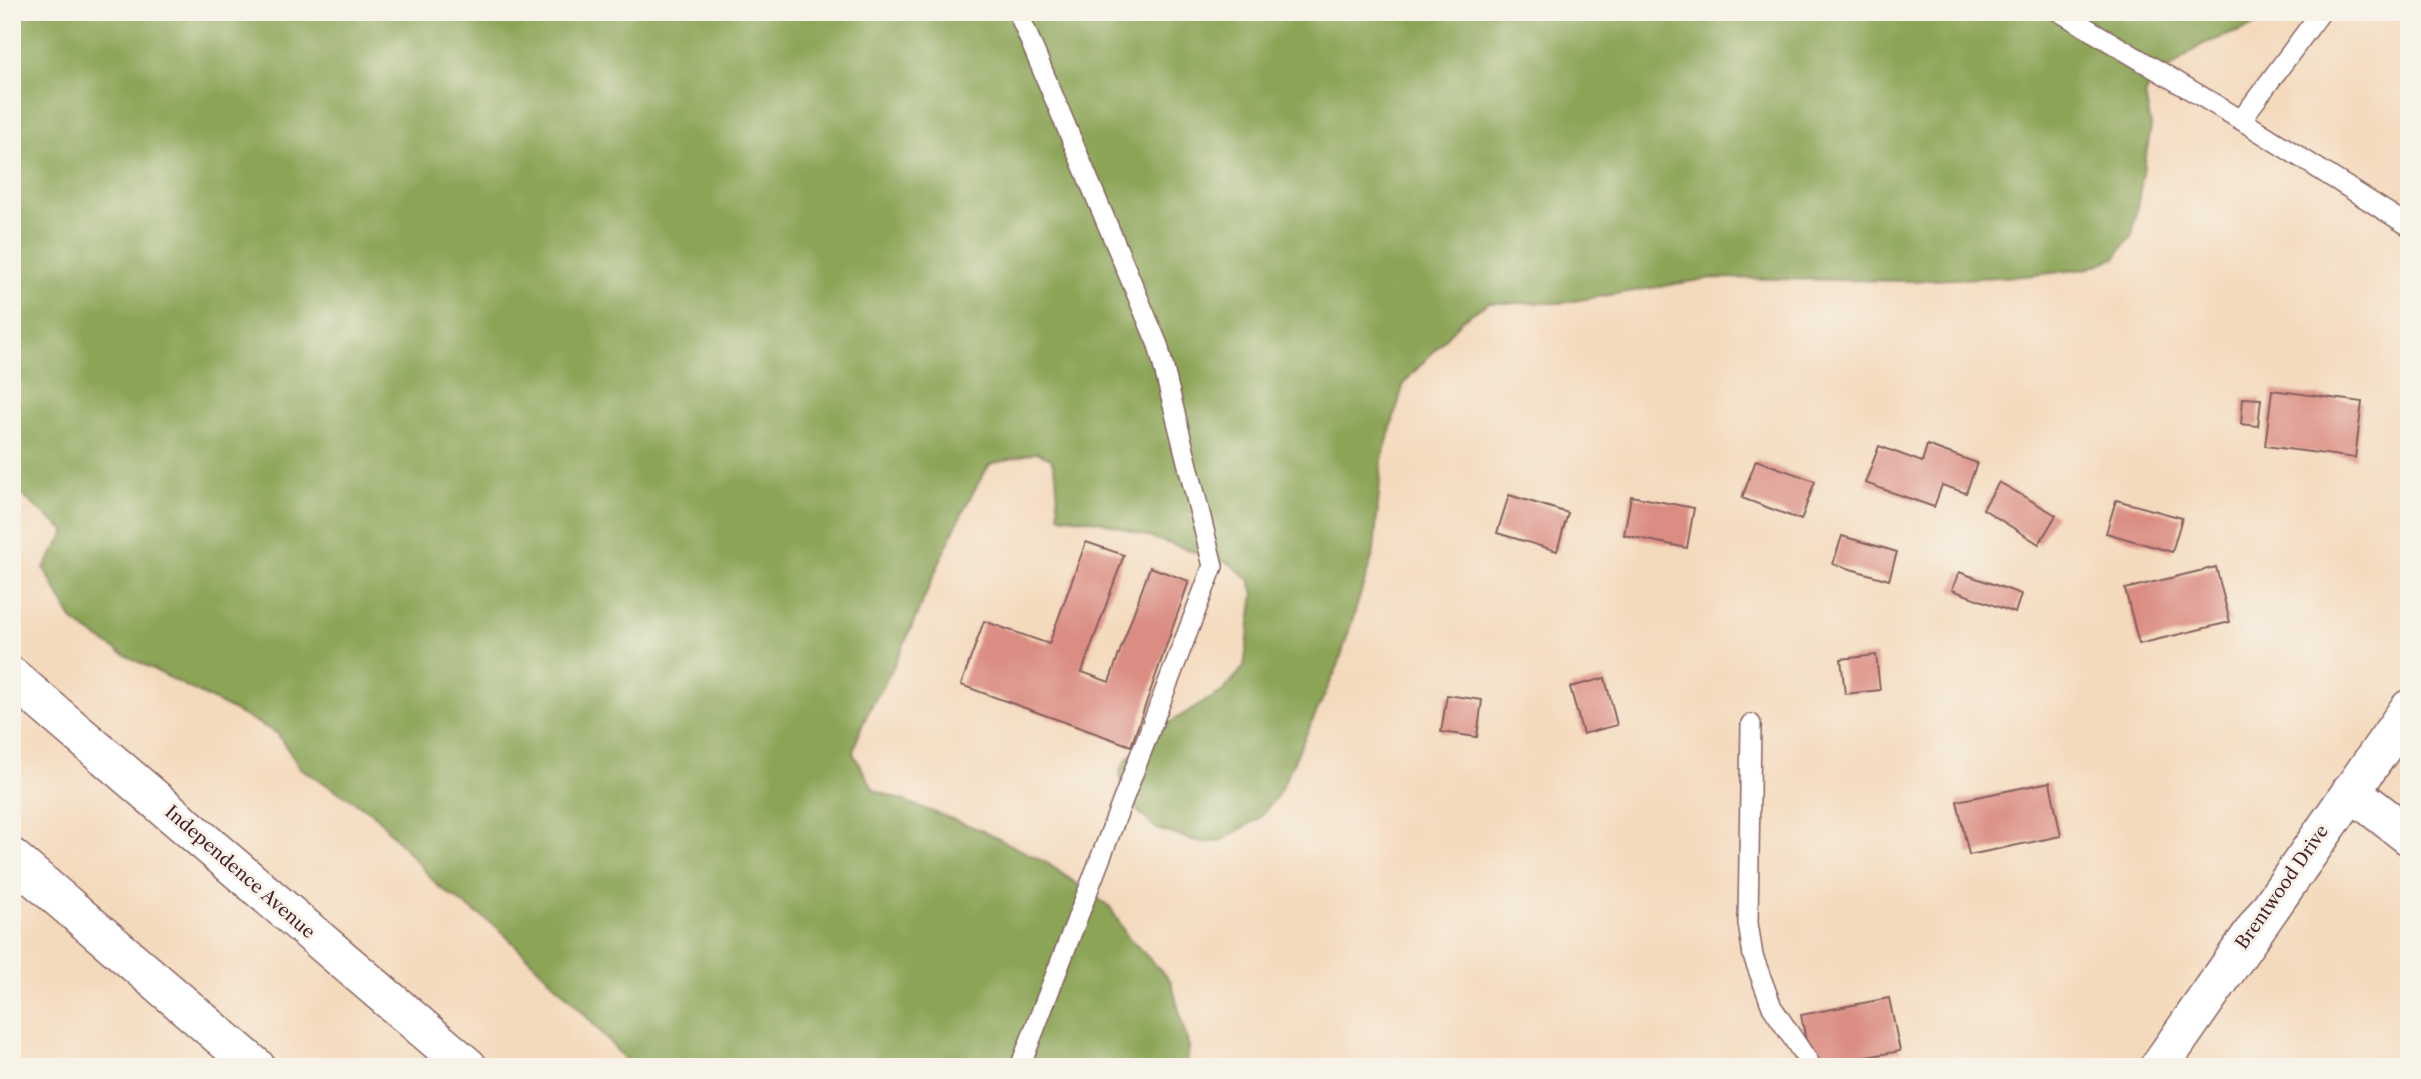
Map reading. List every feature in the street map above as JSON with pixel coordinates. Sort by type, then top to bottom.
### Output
[{"type":"main road","name":"Independence Avenue","points":[[12,677],[468,1067]]},
{"type":"main road","name":"Brentwood Drive","points":[[2159,1067],[2409,709]]},
{"type":"main road","points":[[2351,791],[2409,836]]},
{"type":"main road","points":[[12,858],[256,1067]]},
{"type":"lane","points":[[1018,12],[1158,345],[1213,566],[1020,1067]]},
{"type":"lane","points":[[2060,12],[2241,120],[2409,226]]},
{"type":"lane","points":[[2241,120],[2321,12]]},
{"type":"lane","points":[[1751,724],[1748,922],[1753,956],[1772,1007],[1812,1067]]},
{"type":"green space","points":[[12,12],[2280,12],[2258,24],[2201,45],[2151,82],[2145,95],[2151,127],[2132,235],[2115,258],[2086,269],[2025,276],[1906,281],[1712,278],[1561,303],[1488,303],[1462,320],[1404,383],[1382,459],[1374,551],[1338,666],[1278,795],[1258,819],[1220,841],[1202,843],[1157,829],[1125,799],[1120,771],[1128,758],[1172,721],[1223,691],[1244,667],[1254,594],[1250,580],[1229,563],[1100,521],[1059,516],[1056,473],[1051,459],[1037,452],[990,464],[952,534],[898,657],[862,727],[853,753],[874,790],[981,830],[1047,863],[1110,907],[1127,936],[1171,981],[1189,1048],[1186,1067],[632,1067],[578,1007],[498,928],[439,887],[374,814],[300,768],[277,733],[119,652],[73,621],[44,568],[66,532],[12,487]]},
{"type":"building","points":[[2272,390],[2362,402],[2355,458],[2265,446]]},
{"type":"building","points":[[2243,398],[2261,399],[2258,426],[2241,424]]},
{"type":"building","points":[[1927,445],[1977,463],[1966,493],[1942,485],[1934,507],[1865,483],[1879,446],[1922,462]]},
{"type":"building","points":[[1756,460],[1815,481],[1801,520],[1742,498]]},
{"type":"building","points":[[1999,482],[2056,515],[2039,544],[1983,509]]},
{"type":"building","points":[[1509,495],[1568,513],[1557,551],[1497,533]]},
{"type":"building","points":[[1631,496],[1694,508],[1687,548],[1624,535]]},
{"type":"building","points":[[2116,500],[2182,518],[2172,552],[2106,533]]},
{"type":"building","points":[[1842,536],[1897,552],[1889,580],[1833,564]]},
{"type":"building","points":[[1086,542],[1124,555],[1082,672],[1109,682],[1150,567],[1189,581],[1131,746],[961,685],[984,621],[1049,644]]},
{"type":"building","points":[[2216,567],[2230,622],[2139,644],[2125,589]]},
{"type":"building","points":[[1959,572],[2021,594],[2015,613],[1952,590]]},
{"type":"building","points":[[1876,655],[1880,690],[1845,694],[1841,659]]},
{"type":"building","points":[[1605,678],[1617,725],[1583,734],[1570,687]]},
{"type":"building","points":[[1447,695],[1482,700],[1477,737],[1441,732]]},
{"type":"building","points":[[2050,782],[2061,836],[1969,855],[1957,801]]},
{"type":"building","points":[[1889,998],[1900,1051],[1811,1067],[1801,1015]]}]
